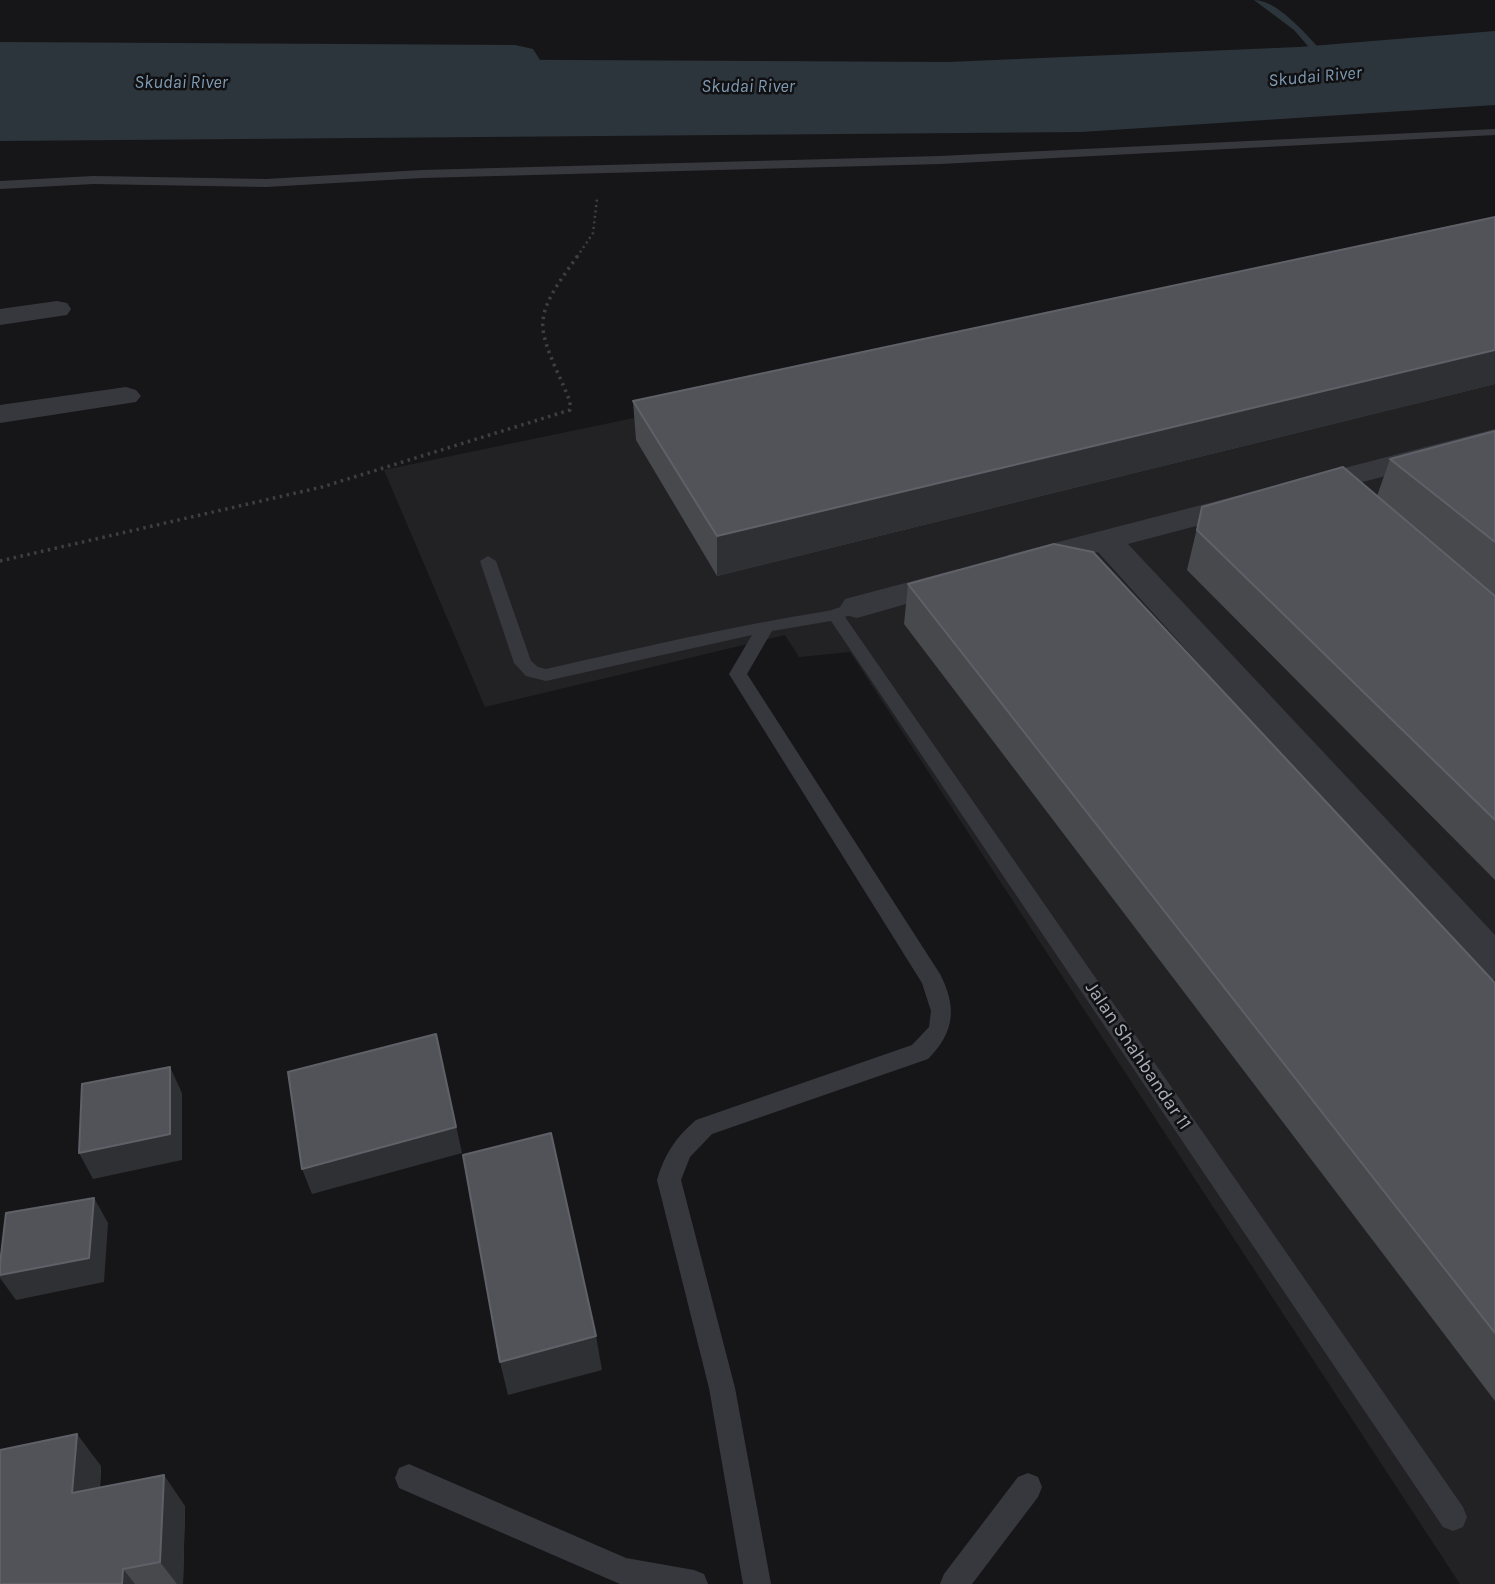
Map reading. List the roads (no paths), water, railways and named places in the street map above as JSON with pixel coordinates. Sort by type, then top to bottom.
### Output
[{"type":"street","points":[[0,317],[57,309]]},
{"type":"street","points":[[0,414],[126,396]]},
{"type":"street","points":[[846,611],[1104,538],[1340,490],[1495,438]]},
{"type":"street","points":[[1104,538],[1495,963]]},
{"type":"lane","points":[[0,185],[93,180],[266,183],[588,169],[940,160],[1495,132]]},
{"type":"lane","points":[[488,561],[523,663],[532,672],[546,675],[846,611]]},
{"type":"lane","name":"Jalan Shahbandar 11","points":[[846,611],[1453,1517]]},
{"type":"lane","points":[[757,1584],[722,1388],[670,1180],[673,1161],[682,1144],[704,1127],[920,1052],[942,1029],[942,1015],[932,980],[738,674],[766,626]]},
{"type":"lane","points":[[410,1478],[625,1572],[694,1584]]},
{"type":"lane","points":[[954,1584],[1028,1487]]},
{"type":"water","name":"Skudai River","points":[[1495,31],[1495,90],[1081,116],[0,125],[0,57],[948,62],[1299,47]]},
{"type":"waterway","name":"Skudai River","points":[[1258,0],[1297,28],[1324,59]]},
{"type":"waterway","points":[[0,57],[515,60]]},
{"type":"waterway","points":[[0,125],[1081,116],[1495,90]]}]
